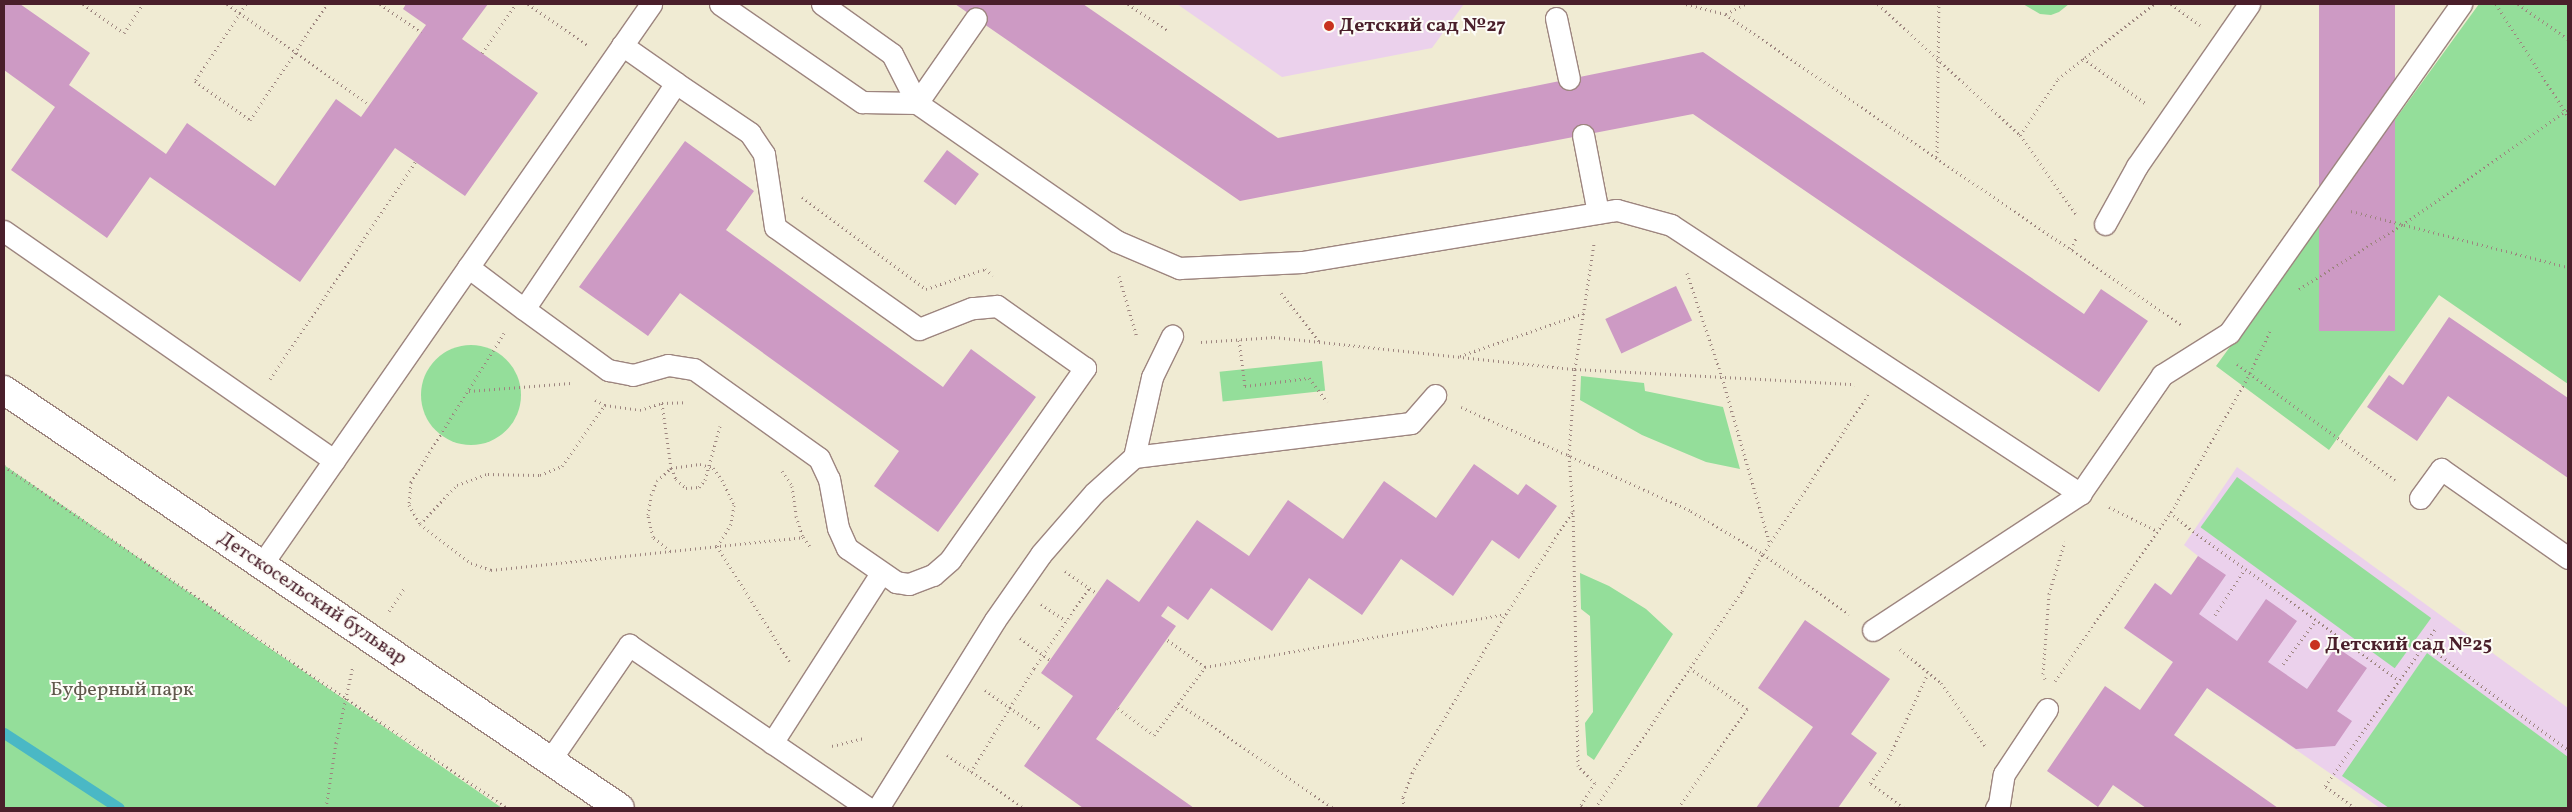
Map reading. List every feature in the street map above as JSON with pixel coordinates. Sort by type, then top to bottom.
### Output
[{"type":"street","name":"Детскосельский бульвар","points":[[4,390],[620,808]]},
{"type":"lane","points":[[262,564],[651,4]]},
{"type":"lane","points":[[720,4],[862,102],[917,103]]},
{"type":"lane","points":[[822,4],[892,54],[917,103],[1116,241],[1179,268],[1302,262],[1618,210],[1671,225],[2080,494]]},
{"type":"lane","points":[[2104,224],[2136,166],[2249,4]]},
{"type":"lane","points":[[1873,630],[2080,494],[2162,375],[2229,333],[2458,5]]},
{"type":"lane","points":[[917,103],[976,18]]},
{"type":"lane","points":[[1556,18],[1570,79]]},
{"type":"lane","points":[[468,267],[608,370],[633,375],[668,365],[694,369],[819,458],[829,479],[838,528],[847,548],[896,582],[910,584],[933,575],[950,560],[1085,368],[997,306],[972,308],[919,329],[775,227],[764,154],[750,132],[676,84],[616,54]]},
{"type":"lane","points":[[517,303],[676,84]]},
{"type":"lane","points":[[1583,135],[1598,213]]},
{"type":"lane","points":[[4,231],[334,460]]},
{"type":"lane","points":[[550,760],[629,645],[772,743],[882,806],[961,673],[1041,554],[1094,494],[1134,457],[1154,372],[1172,336]]},
{"type":"lane","points":[[1134,457],[1411,423],[1435,395]]},
{"type":"lane","points":[[2420,498],[2441,469],[2568,558]]},
{"type":"lane","points":[[772,743],[881,573]]},
{"type":"lane","points":[[1996,808],[1999,804],[2004,774],[2048,699]]},
{"type":"path","points":[[83,4],[124,33],[143,4]]},
{"type":"path","points":[[227,4],[370,104]]},
{"type":"path","points":[[246,4],[195,81],[250,120],[327,4]]},
{"type":"path","points":[[380,4],[421,32]]},
{"type":"path","points":[[482,54],[516,4]]},
{"type":"path","points":[[528,4],[616,54]]},
{"type":"path","points":[[1128,4],[1168,31]]},
{"type":"path","points":[[1686,4],[1725,14],[2211,344],[2420,498]]},
{"type":"path","points":[[1725,14],[1745,4]]},
{"type":"path","points":[[1878,4],[2020,135],[2078,217]]},
{"type":"path","points":[[1936,157],[1939,4]]},
{"type":"path","points":[[2020,135],[2058,79],[2154,4]]},
{"type":"path","points":[[2496,4],[2567,110],[2568,116]]},
{"type":"path","points":[[2518,4],[2568,39]]},
{"type":"path","points":[[2083,58],[2168,120]]},
{"type":"path","points":[[2295,292],[2402,225],[2567,110]]},
{"type":"path","points":[[253,404],[416,162]]},
{"type":"path","points":[[795,192],[926,289],[985,269],[1000,280]]},
{"type":"path","points":[[2320,204],[2568,266]]},
{"type":"path","points":[[1586,808],[1580,807],[1595,782],[1578,766],[1573,511],[1569,455],[1575,369],[1598,213]]},
{"type":"path","points":[[1671,225],[1722,377],[1770,544]]},
{"type":"path","points":[[2071,249],[2079,233]]},
{"type":"path","points":[[1116,241],[1118,272],[1136,334],[1154,372]]},
{"type":"path","points":[[1259,265],[1319,342]]},
{"type":"path","points":[[511,338],[491,324],[517,303]]},
{"type":"path","points":[[1458,357],[1584,312]]},
{"type":"path","points":[[2048,699],[2170,512],[2250,374],[2275,322]]},
{"type":"path","points":[[504,333],[412,482],[410,506],[420,524],[471,564],[491,570],[803,536]]},
{"type":"path","points":[[1200,342],[1274,337],[1575,369],[1875,385]]},
{"type":"path","points":[[1239,340],[1245,386],[1309,378],[1348,431]]},
{"type":"path","points":[[1595,808],[1742,591],[1763,554],[1887,367]]},
{"type":"path","points":[[563,377],[576,387]]},
{"type":"path","points":[[468,391],[571,382]]},
{"type":"path","points":[[588,395],[605,405],[640,410],[662,402],[686,402],[693,407]]},
{"type":"path","points":[[1435,395],[1691,511],[1763,554],[1873,630],[1941,684],[1965,715],[2004,774]]},
{"type":"path","points":[[662,402],[672,468],[676,479],[686,488],[698,488],[705,480],[720,426]]},
{"type":"path","points":[[420,524],[458,485],[488,474],[540,474],[562,466],[605,405]]},
{"type":"path","points":[[713,421],[727,432]]},
{"type":"path","points":[[670,551],[653,537],[648,515],[651,495],[657,481],[672,468],[700,464],[709,467],[722,480],[734,505],[731,524],[717,546]]},
{"type":"path","points":[[4,466],[507,808]]},
{"type":"path","points":[[775,466],[782,471],[792,486],[796,516],[803,536],[814,551]]},
{"type":"path","points":[[2048,699],[2043,674],[2048,594],[2080,494],[2157,531]]},
{"type":"path","points":[[1404,808],[1403,797],[1412,773],[1506,614],[1573,511]]},
{"type":"path","points":[[2170,512],[2245,569],[2399,680]]},
{"type":"path","points":[[717,546],[807,689]]},
{"type":"path","points":[[1041,554],[1097,593]]},
{"type":"path","points":[[2215,614],[2245,569]]},
{"type":"path","points":[[971,772],[1043,654],[1089,588]]},
{"type":"path","points":[[1118,708],[1154,735],[1205,667],[1506,614]]},
{"type":"path","points":[[995,620],[1050,660]]},
{"type":"path","points":[[2283,664],[2316,620]]},
{"type":"path","points":[[2355,808],[2325,786],[2436,628]]},
{"type":"path","points":[[1166,640],[1205,667]]},
{"type":"path","points":[[2425,644],[2568,750]]},
{"type":"path","points":[[1678,808],[1748,709],[1690,668]]},
{"type":"path","points":[[961,673],[1040,728]]},
{"type":"path","points":[[1904,808],[1870,783],[1890,755],[1928,673]]},
{"type":"path","points":[[326,808],[350,677]]},
{"type":"path","points":[[1178,703],[1333,808]]},
{"type":"path","points":[[788,719],[831,746],[863,738]]},
{"type":"path","points":[[922,737],[1024,808]]},
{"type":"shaded area","name":"Детский сад №27","points":[[1177,4],[1464,4],[1432,48],[1282,77]]},
{"type":"shaded area","name":"Детский сад №25","points":[[2237,467],[2568,708],[2568,808],[2380,808],[2207,688],[2174,735],[2140,710],[2173,662],[2124,628],[2155,583],[2172,595],[2198,556],[2184,545]]},
{"type":"green space","points":[[2023,4],[2069,4],[2059,12],[2051,15],[2040,14]]},
{"type":"green space","points":[[2479,4],[2568,4],[2568,384],[2439,295],[2329,450],[2216,366]]},
{"type":"green space","points":[[471,345],[490,349],[506,360],[517,376],[521,395],[517,414],[506,430],[490,441],[471,445],[452,441],[436,430],[425,414],[421,395],[425,376],[436,360],[452,349]]},
{"type":"green space","points":[[1322,361],[1325,391],[1223,402],[1220,372]]},
{"type":"green space","points":[[1581,376],[1644,383],[1645,391],[1723,407],[1740,469],[1706,462],[1642,435],[1580,400]]},
{"type":"green space","name":"Буферный парк","points":[[4,465],[502,808],[4,808]]},
{"type":"green space","points":[[2237,477],[2431,618],[2395,668],[2201,527]]},
{"type":"green space","points":[[1580,573],[1609,586],[1646,609],[1673,634],[1594,760],[1587,755],[1585,723],[1593,712],[1590,616],[1581,609]]},
{"type":"green space","points":[[2427,653],[2568,757],[2568,808],[2389,808],[2342,776]]},
{"type":"building","points":[[4,4],[20,4],[90,53],[69,85],[166,154],[187,123],[275,186],[336,99],[361,117],[426,25],[403,9],[406,4],[488,4],[462,39],[538,93],[465,196],[395,148],[300,282],[150,177],[107,238],[11,170],[55,107],[4,70]]},
{"type":"building","points":[[955,4],[1083,4],[1278,138],[1703,52],[2084,314],[2101,289],[2148,321],[2099,392],[1693,114],[1240,201]]},
{"type":"building","points":[[2319,4],[2395,4],[2395,331],[2319,331]]},
{"type":"building","points":[[685,141],[754,191],[726,230],[943,387],[971,349],[1036,397],[938,532],[874,486],[899,451],[680,293],[648,336],[579,287]]},
{"type":"building","points":[[947,150],[979,174],[955,205],[924,181]]},
{"type":"building","points":[[1676,286],[1692,320],[1621,353],[1605,319]]},
{"type":"building","points":[[2449,317],[2568,398],[2568,478],[2448,396],[2417,441],[2367,407],[2389,375],[2403,385]]},
{"type":"building","points":[[1474,464],[1518,495],[1526,484],[1557,506],[1519,559],[1492,540],[1453,596],[1401,559],[1362,615],[1309,578],[1272,631],[1211,588],[1188,620],[1168,606],[1161,616],[1176,626],[1096,739],[1194,808],[1083,808],[1024,766],[1073,696],[1041,673],[1107,579],[1139,602],[1197,520],[1249,556],[1288,500],[1343,539],[1384,481],[1436,518]]},
{"type":"building","points":[[2198,556],[2226,575],[2199,614],[2237,641],[2266,599],[2297,621],[2268,662],[2307,689],[2336,647],[2367,668],[2337,711],[2352,721],[2335,746],[2296,749],[2207,688],[2174,735],[2278,808],[2146,808],[2113,785],[2098,807],[2047,771],[2105,686],[2140,710],[2173,662],[2124,628],[2155,583],[2171,595]]},
{"type":"building","points":[[1805,620],[1890,679],[1851,734],[1877,753],[1838,808],[1756,808],[1813,727],[1758,688]]},
{"type":"waterway","points":[[4,733],[119,808]]},
{"type":"place","name":"Детский сад №27","points":[[1329,26]]},
{"type":"place","name":"Детский сад №25","points":[[2315,645]]}]
